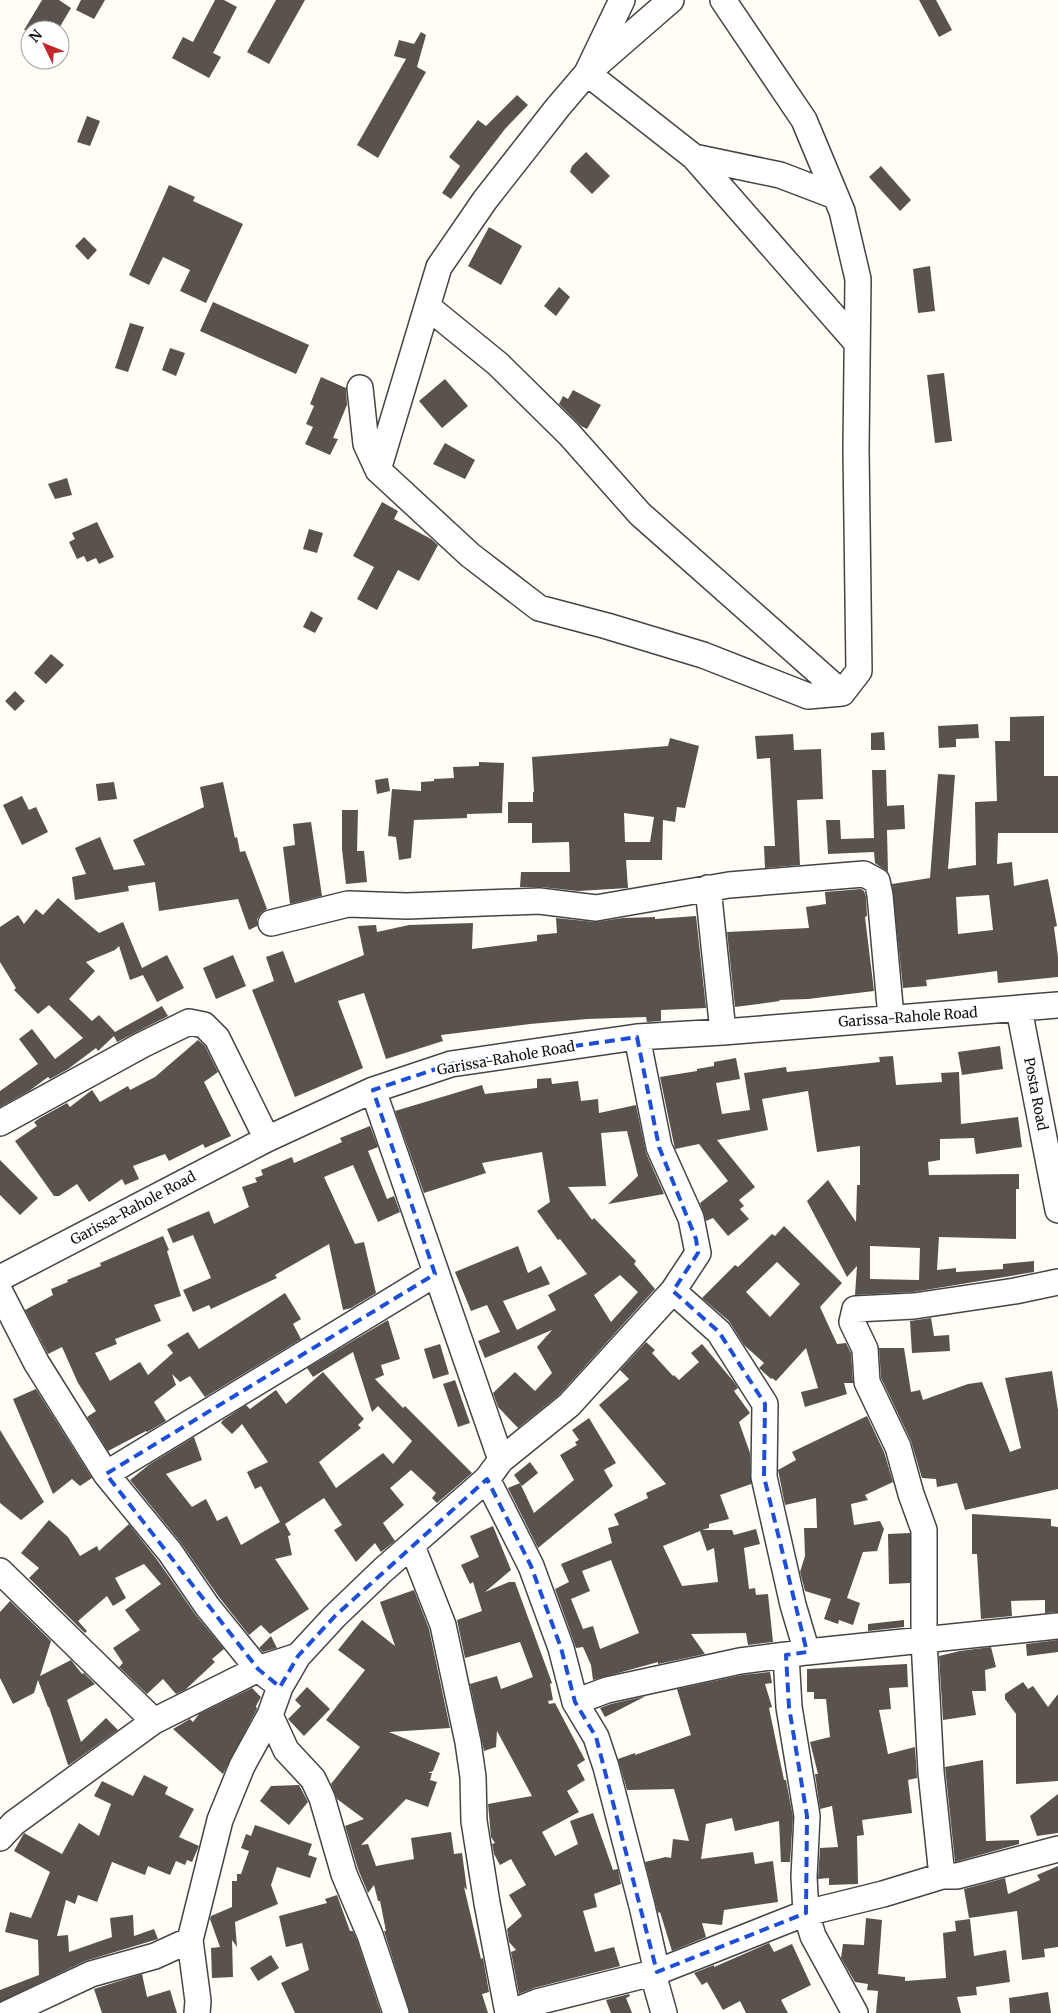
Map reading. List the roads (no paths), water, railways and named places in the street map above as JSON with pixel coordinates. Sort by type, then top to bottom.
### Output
[{"type":"street","points":[[587,73],[622,0]]},
{"type":"street","points":[[378,470],[439,267],[480,208],[558,107],[587,73],[671,0]]},
{"type":"street","points":[[360,388],[366,444],[378,470],[470,555],[539,608],[703,655],[808,696],[842,693],[859,671],[858,278],[842,211],[804,120],[723,0]]},
{"type":"street","points":[[587,73],[694,157],[857,343]]},
{"type":"street","points":[[694,157],[780,175],[836,196]]},
{"type":"street","points":[[428,307],[498,364],[569,434],[640,514],[842,693]]},
{"type":"street","points":[[271,924],[348,904],[408,906],[539,901],[596,908],[708,888],[846,874],[864,874],[876,881],[881,905],[891,1017]]},
{"type":"street","points":[[708,888],[722,1032]]},
{"type":"street","name":"Garissa-Rahole Road","points":[[0,1278],[267,1139],[373,1090],[451,1064],[637,1037],[1058,1005]]},
{"type":"street","name":"Posta Road","points":[[1019,1008],[1058,1210]]},
{"type":"street","points":[[0,1123],[142,1045],[189,1022],[204,1025],[217,1038],[267,1139]]},
{"type":"street","points":[[197,2013],[198,2001],[190,1940],[220,1820],[242,1766],[270,1715],[280,1687],[298,1656],[383,1570],[568,1405],[673,1291],[698,1253],[691,1218],[659,1146],[637,1037]]},
{"type":"street","points":[[373,1090],[436,1274],[494,1470],[561,1648],[575,1702],[596,1737],[606,1767],[642,1906],[657,1972],[655,1981],[664,2013]]},
{"type":"street","points":[[106,1474],[436,1274]]},
{"type":"street","points":[[942,1876],[930,1772],[924,1641],[924,1530],[911,1494],[898,1447],[867,1382],[865,1349],[852,1322],[852,1314],[855,1309],[914,1306],[1015,1291],[1058,1282]]},
{"type":"street","points":[[673,1291],[719,1332],[765,1404],[764,1478],[793,1605],[796,1653],[789,1707],[807,1816],[804,1877],[806,1913],[813,1936],[856,2013]]},
{"type":"street","points":[[0,1292],[36,1362],[106,1474],[170,1552],[207,1606],[258,1669],[280,1687]]},
{"type":"street","points":[[412,1546],[443,1625],[468,1742],[473,1777],[474,1821],[487,1903],[509,2013],[537,2002],[657,1972],[737,1938],[806,1913],[884,1894],[942,1876],[957,1876],[1058,1849]]},
{"type":"street","points":[[0,1571],[154,1721]]},
{"type":"street","points":[[575,1702],[607,1690],[740,1661],[796,1653],[1058,1626]]},
{"type":"street","points":[[0,1838],[14,1823],[154,1721],[258,1669],[298,1656]]},
{"type":"street","points":[[270,1715],[286,1750],[313,1779],[322,1798],[344,1874],[370,1935],[396,2013]]},
{"type":"street","points":[[8,2013],[91,1974],[155,1956],[190,1940]]}]
